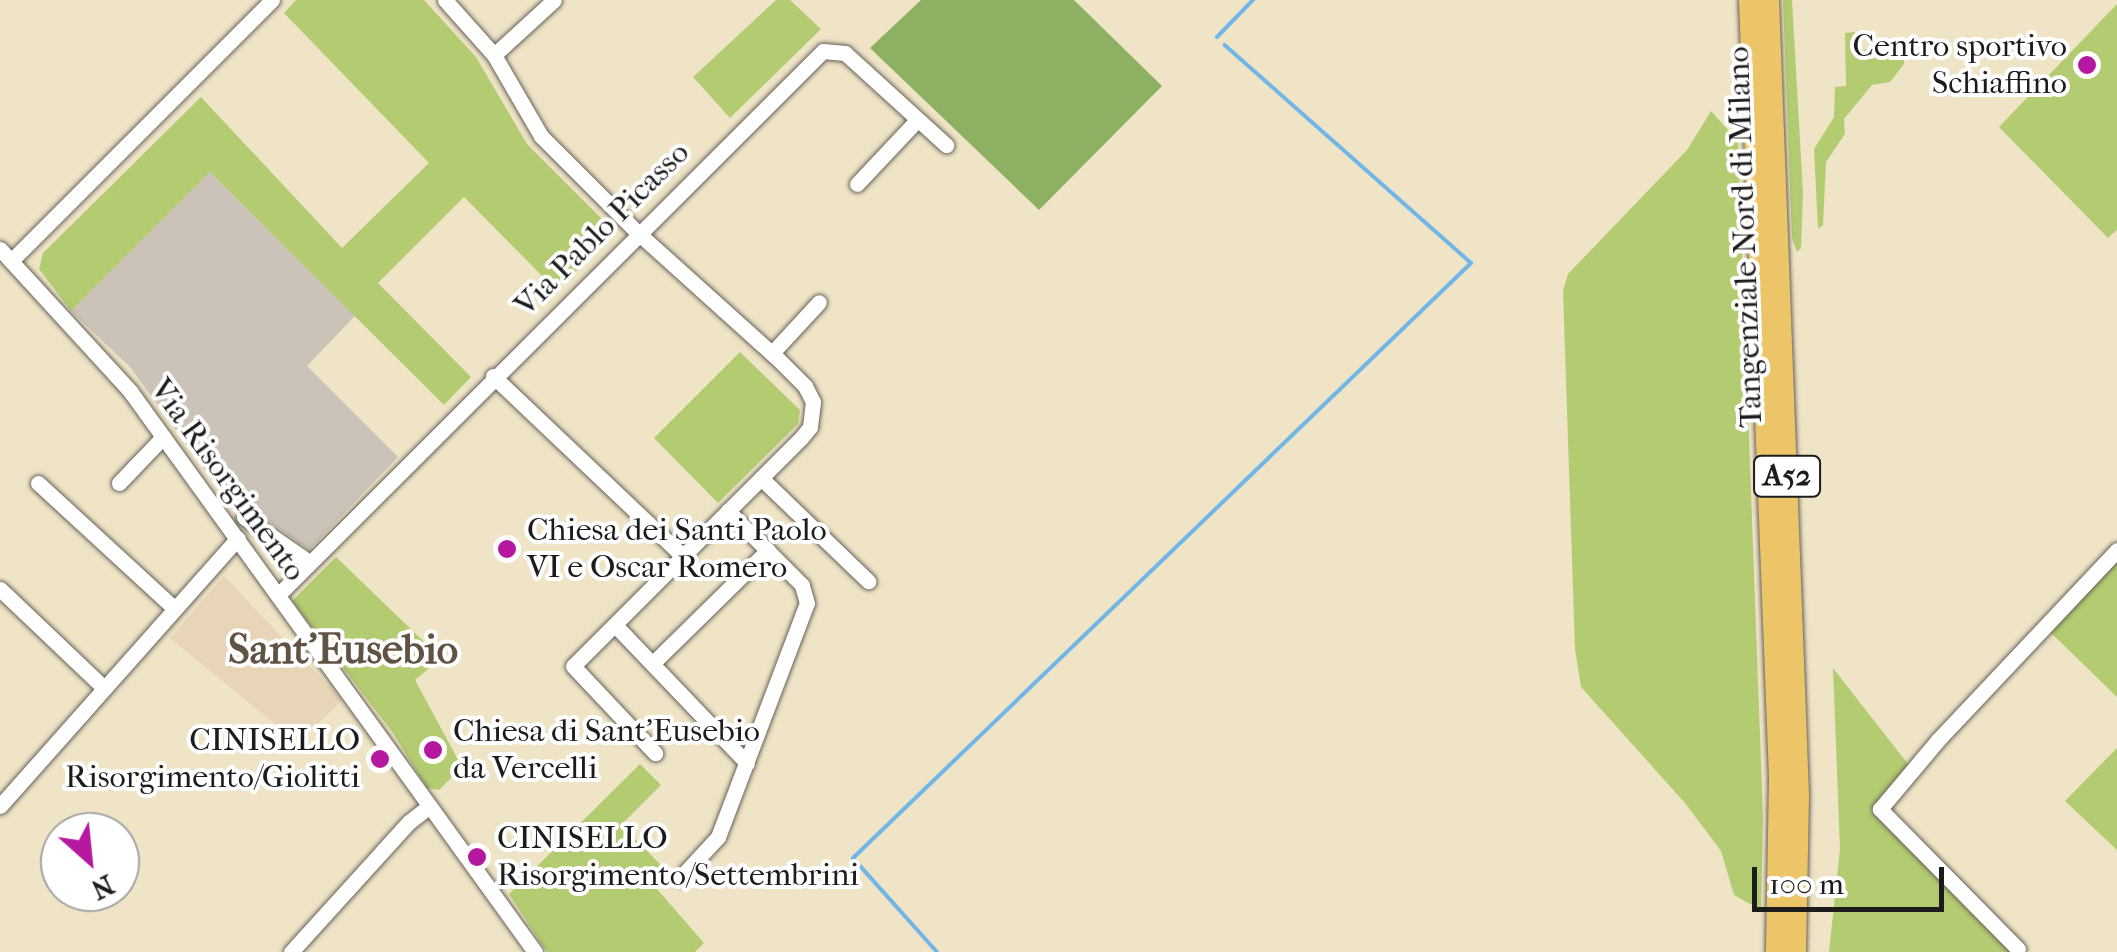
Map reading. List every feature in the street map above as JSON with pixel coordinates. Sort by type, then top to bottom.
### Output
[{"type":"highway","name":"Tangenziale Nord di Milano","points":[[1750,0],[1780,793],[1777,952]]},
{"type":"highway","name":"Tangenziale Nord di Milano","points":[[1768,0],[1798,767],[1795,952]]},
{"type":"street","points":[[6,255],[272,0]]},
{"type":"street","points":[[445,0],[494,55],[541,136],[637,232],[805,386],[814,411],[810,427],[573,666],[655,753]]},
{"type":"street","points":[[494,55],[554,0]]},
{"type":"street","name":"Via Pablo Picasso","points":[[278,595],[637,232],[824,51],[845,53],[946,146]]},
{"type":"street","points":[[857,184],[917,120]]},
{"type":"street","name":"Via Risorgimento","points":[[6,255],[110,366],[535,952]]},
{"type":"street","points":[[772,353],[819,302]]},
{"type":"street","points":[[493,376],[683,556]]},
{"type":"street","points":[[120,483],[163,436]]},
{"type":"street","points":[[760,478],[868,581]]},
{"type":"street","points":[[38,483],[174,608]]},
{"type":"street","points":[[680,878],[714,844],[808,594],[728,511]]},
{"type":"street","points":[[244,517],[309,562]]},
{"type":"street","points":[[2,799],[238,538]]},
{"type":"street","points":[[654,663],[768,550]]},
{"type":"street","points":[[2018,949],[1880,808],[1938,740],[2117,550]]},
{"type":"street","points":[[0,588],[104,688]]},
{"type":"street","points":[[615,625],[747,762]]},
{"type":"street","points":[[291,952],[409,822],[428,807]]},
{"type":"shaded area","points":[[210,172],[355,316],[307,366],[398,457],[309,550],[213,481],[130,367],[71,311]]},
{"type":"shaded area","points":[[224,576],[342,700],[298,743],[170,638]]},
{"type":"green space","points":[[296,0],[424,0],[476,57],[527,144],[604,221],[602,247],[556,290],[464,197],[378,283],[471,377],[444,405],[210,172],[71,311],[39,269],[43,253],[201,97],[342,248],[429,163],[284,13]]},
{"type":"green space","points":[[776,0],[790,0],[821,29],[730,118],[693,77]]},
{"type":"green space","points":[[921,0],[1074,0],[1162,86],[1039,210],[870,48]]},
{"type":"green space","points":[[1783,0],[1792,0],[1803,193],[1801,248],[1797,252],[1792,238]]},
{"type":"green space","name":"Centro sportivo Schiaffino","points":[[2117,4],[2117,230],[2108,238],[1999,127]]},
{"type":"green space","points":[[1855,32],[1856,50],[1898,48],[1899,38],[1904,38],[1904,64],[1890,82],[1872,85],[1844,119],[1845,134],[1826,162],[1823,225],[1818,229],[1814,149],[1834,117],[1835,87],[1846,86],[1845,33]]},
{"type":"green space","points":[[1711,111],[1738,141],[1763,817],[1761,910],[1734,895],[1721,851],[1685,803],[1581,687],[1575,649],[1563,291],[1568,274],[1687,150]]},
{"type":"green space","points":[[740,352],[800,410],[798,424],[718,503],[654,438]]},
{"type":"green space","points":[[336,557],[441,658],[415,680],[462,767],[439,790],[427,788],[393,733],[292,601]]},
{"type":"green space","points":[[2117,558],[2117,697],[2047,629]]},
{"type":"green space","points":[[1833,668],[1911,768],[1871,811],[2012,952],[1829,952],[1840,849]]},
{"type":"green space","points":[[2117,748],[2117,850],[2065,801]]},
{"type":"green space","points":[[640,764],[661,785],[621,825],[664,868],[650,881],[704,943],[695,952],[547,952],[509,894]]},
{"type":"waterway","points":[[1217,37],[1253,0]]},
{"type":"waterway","points":[[937,952],[853,858],[1471,263],[1225,45]]},
{"type":"place","name":"Centro sportivo Schiaffino","points":[[2087,65]]},
{"type":"place","name":"Chiesa dei Santi Paolo VI e Oscar Romero","points":[[507,549]]},
{"type":"place","name":"Chiesa di Sant'Eusebio da Vercelli","points":[[433,750]]},
{"type":"place","name":"CINISELLO Risorgimento/Giolitti","points":[[380,759]]},
{"type":"place","name":"CINISELLO Risorgimento/Settembrini","points":[[477,857]]},
{"type":"district","name":"Sant'Eusebio","points":[[343,650]]}]
